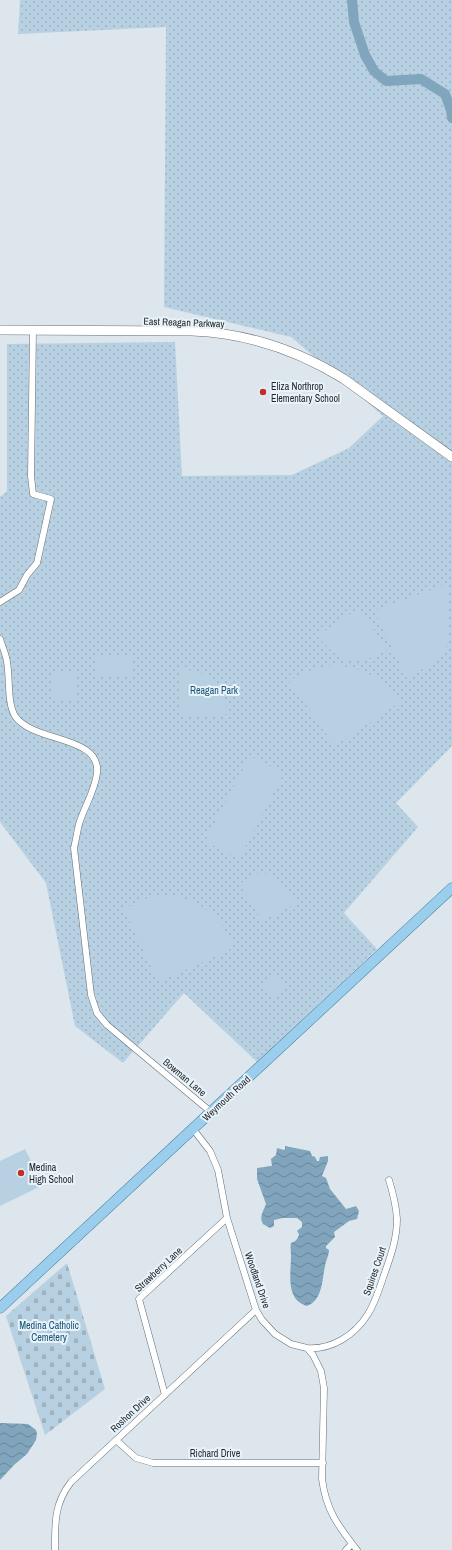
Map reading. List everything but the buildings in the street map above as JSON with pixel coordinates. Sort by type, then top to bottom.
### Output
[{"type":"main road","name":"Weymouth Road","points":[[0,1308],[452,888]]},
{"type":"street","name":"East Reagan Parkway","points":[[0,330],[203,332],[242,337],[275,345],[310,359],[344,379],[452,457]]},
{"type":"street","points":[[0,602],[19,590],[26,575],[37,563],[51,499],[33,494],[31,476],[33,330]]},
{"type":"street","name":"Bowman Lane","points":[[0,639],[7,661],[11,683],[11,706],[16,716],[28,728],[81,746],[90,753],[96,761],[97,772],[95,783],[79,824],[74,848],[91,995],[97,1013],[107,1025],[211,1112]]},
{"type":"street","name":"Woodland Drive","points":[[193,1129],[210,1151],[214,1160],[220,1180],[227,1218],[256,1310],[262,1320],[275,1334],[292,1344],[307,1348]]},
{"type":"street","name":"Squires Court","points":[[307,1348],[316,1349],[325,1347],[342,1340],[357,1329],[372,1306],[391,1257],[396,1233],[395,1204],[389,1180]]},
{"type":"street","name":"Strawberry Lane","points":[[165,1394],[139,1299],[227,1218]]},
{"type":"street","name":"Roshon Drive","points":[[55,1550],[56,1513],[61,1497],[71,1482],[256,1310]]},
{"type":"street","points":[[318,1363],[320,1352],[325,1347]]},
{"type":"street","points":[[307,1348],[318,1363],[324,1388],[324,1490],[330,1511],[341,1530],[357,1550]]},
{"type":"street","name":"Richard Drive","points":[[116,1440],[136,1458],[153,1463],[323,1463]]},
{"type":"street","points":[[346,1550],[352,1544]]},
{"type":"green space","name":"Reagan Park","points":[[20,0],[452,0],[452,746],[396,803],[418,827],[344,913],[377,949],[257,1062],[184,993],[123,1063],[75,1026],[46,883],[0,822],[0,497],[7,491],[7,344],[175,342],[182,476],[292,475],[349,448],[383,416],[291,337],[164,307],[166,27],[18,34]]},
{"type":"green space","points":[[447,584],[448,631],[445,655],[407,679],[376,614],[378,609]]},
{"type":"green space","points":[[356,610],[361,610],[387,650],[366,659],[349,660],[340,657],[333,652],[317,636]]},
{"type":"green space","points":[[132,656],[132,677],[97,677],[97,657]]},
{"type":"green space","points":[[338,665],[374,676],[393,693],[400,702],[335,746],[289,681],[301,674],[313,670]]},
{"type":"green space","points":[[180,669],[200,673],[214,681],[223,695],[228,714],[185,717],[181,713]]},
{"type":"green space","points":[[53,672],[77,672],[77,700],[53,700]]},
{"type":"green space","points":[[250,756],[284,773],[239,859],[205,841]]},
{"type":"green space","points":[[263,873],[279,880],[287,888],[296,903],[265,920],[261,919],[239,884],[256,874]]},
{"type":"green space","points":[[169,895],[190,901],[209,912],[223,927],[233,948],[161,981],[157,980],[124,909],[151,896]]},
{"type":"green space","points":[[276,975],[286,986],[272,998],[262,987]]},
{"type":"green space","points":[[25,1149],[43,1185],[0,1206],[0,1161]]},
{"type":"green space","name":"Medina Catholic Cemetery","points":[[67,1263],[105,1389],[45,1435],[6,1316]]},
{"type":"water","points":[[285,1146],[310,1151],[312,1156],[315,1157],[317,1161],[319,1161],[320,1157],[328,1156],[328,1161],[322,1176],[326,1178],[330,1189],[346,1209],[356,1206],[359,1211],[357,1219],[349,1221],[334,1232],[335,1237],[326,1246],[329,1252],[325,1264],[321,1289],[316,1299],[307,1306],[300,1303],[295,1298],[292,1292],[290,1278],[291,1243],[298,1238],[299,1234],[297,1231],[302,1227],[302,1222],[297,1218],[283,1218],[274,1220],[274,1226],[270,1228],[263,1224],[261,1219],[266,1204],[257,1179],[257,1168],[272,1166],[271,1159],[276,1155],[277,1148],[284,1150]]},
{"type":"water","points":[[0,1423],[28,1424],[36,1430],[37,1434],[36,1440],[27,1454],[0,1480]]},
{"type":"waterway","points":[[352,0],[354,22],[365,55],[374,71],[386,81],[421,79],[445,94],[451,110],[452,118]]},
{"type":"place","name":"Eliza Northrop Elementary School","points":[[263,392]]},
{"type":"place","name":"Medina High School","points":[[21,1173]]}]
